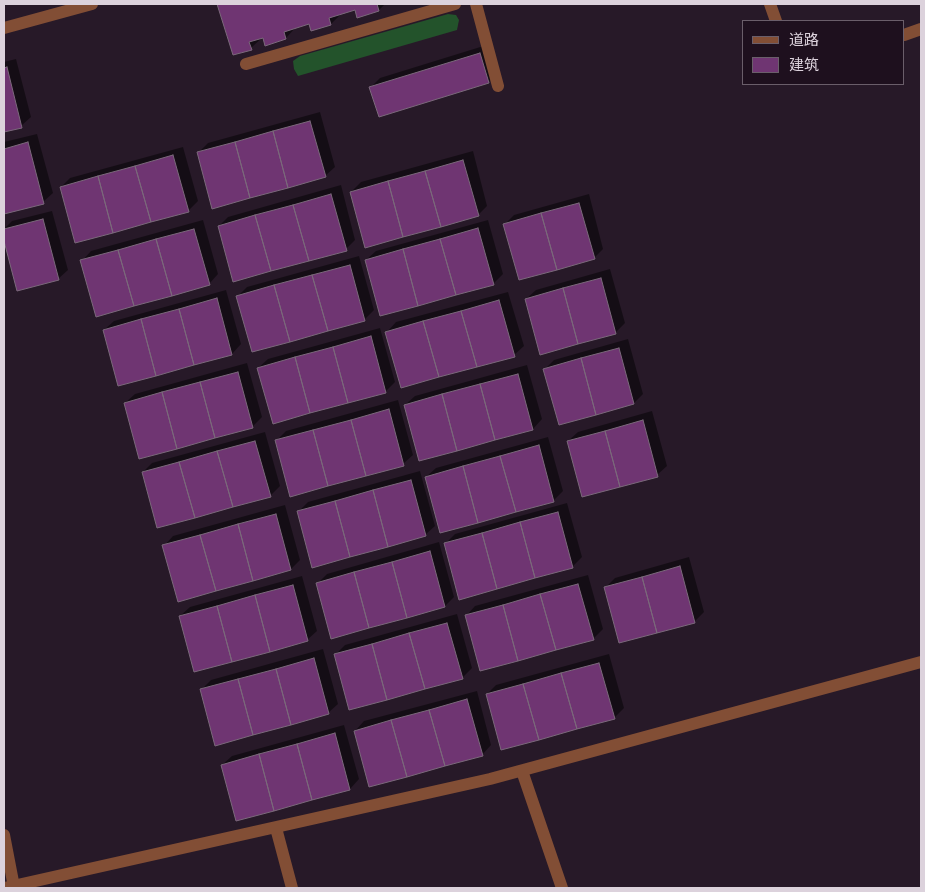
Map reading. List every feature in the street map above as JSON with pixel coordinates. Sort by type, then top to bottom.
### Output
[{"type":"street","points":[[4,28],[64,8],[92,4]]},
{"type":"street","points":[[246,64],[455,4]]},
{"type":"street","points":[[476,4],[498,86]]},
{"type":"street","points":[[770,4],[776,20]]},
{"type":"street","points":[[905,35],[921,29]]},
{"type":"street","points":[[4,835],[9,887],[522,771],[921,662]]},
{"type":"street","points":[[522,771],[562,888]]},
{"type":"street","points":[[276,828],[292,888]]},
{"type":"green space","points":[[448,14],[456,15],[459,20],[457,30],[298,76],[294,69],[293,61],[300,56]]},
{"type":"building","points":[[217,4],[377,4],[379,11],[357,18],[355,10],[329,18],[331,25],[311,31],[309,24],[284,32],[286,39],[265,46],[263,38],[249,42],[252,50],[233,55]]},
{"type":"building","points":[[480,53],[489,83],[379,117],[369,87]]},
{"type":"building","points":[[7,67],[22,128],[4,132],[4,68]]},
{"type":"building","points":[[310,121],[326,177],[288,188],[273,131]]},
{"type":"building","points":[[273,131],[288,188],[250,198],[235,142]]},
{"type":"building","points":[[28,142],[44,204],[4,214],[4,149]]},
{"type":"building","points":[[235,142],[250,198],[212,209],[197,152]]},
{"type":"building","points":[[173,155],[189,212],[151,222],[135,166]]},
{"type":"building","points":[[463,160],[479,216],[441,227],[425,171]]},
{"type":"building","points":[[135,166],[151,222],[113,233],[98,176]]},
{"type":"building","points":[[425,171],[441,227],[403,237],[388,181]]},
{"type":"building","points":[[98,176],[113,233],[75,243],[60,187]]},
{"type":"building","points":[[388,181],[403,237],[365,248],[350,192]]},
{"type":"building","points":[[331,194],[347,251],[309,261],[293,205]]},
{"type":"building","points":[[579,203],[595,259],[557,270],[541,213]]},
{"type":"building","points":[[293,205],[309,261],[271,271],[255,215]]},
{"type":"building","points":[[541,213],[557,270],[519,280],[503,224]]},
{"type":"building","points":[[255,215],[271,271],[233,282],[218,226]]},
{"type":"building","points":[[43,219],[59,280],[17,291],[4,241],[4,229]]},
{"type":"building","points":[[478,228],[494,285],[456,295],[440,239]]},
{"type":"building","points":[[194,229],[210,285],[172,296],[156,239]]},
{"type":"building","points":[[156,239],[172,296],[134,306],[118,250]]},
{"type":"building","points":[[440,239],[456,295],[418,306],[403,249]]},
{"type":"building","points":[[403,249],[418,306],[380,316],[365,260]]},
{"type":"building","points":[[118,250],[134,306],[96,317],[80,260]]},
{"type":"building","points":[[350,265],[365,321],[328,331],[312,275]]},
{"type":"building","points":[[312,275],[328,331],[290,342],[274,285]]},
{"type":"building","points":[[601,278],[616,334],[578,344],[563,288]]},
{"type":"building","points":[[274,285],[290,342],[252,352],[236,296]]},
{"type":"building","points":[[563,288],[578,344],[540,355],[525,299]]},
{"type":"building","points":[[217,298],[232,355],[194,365],[179,309]]},
{"type":"building","points":[[499,300],[515,357],[477,367],[461,311]]},
{"type":"building","points":[[179,309],[194,365],[156,376],[141,319]]},
{"type":"building","points":[[461,311],[477,367],[439,377],[423,321]]},
{"type":"building","points":[[141,319],[156,376],[118,386],[103,330]]},
{"type":"building","points":[[423,321],[439,377],[401,388],[385,332]]},
{"type":"building","points":[[371,336],[386,393],[348,403],[333,347]]},
{"type":"building","points":[[333,347],[348,403],[310,413],[295,357]]},
{"type":"building","points":[[619,348],[634,404],[596,415],[581,358]]},
{"type":"building","points":[[295,357],[310,413],[273,424],[257,368]]},
{"type":"building","points":[[581,358],[596,415],[559,425],[543,369]]},
{"type":"building","points":[[238,372],[253,428],[215,438],[200,382]]},
{"type":"building","points":[[518,374],[533,430],[495,440],[480,384]]},
{"type":"building","points":[[200,382],[215,438],[177,449],[162,392]]},
{"type":"building","points":[[480,384],[495,440],[457,451],[442,394]]},
{"type":"building","points":[[162,392],[177,449],[139,459],[124,403]]},
{"type":"building","points":[[442,394],[457,451],[419,461],[404,405]]},
{"type":"building","points":[[389,409],[404,466],[366,476],[351,420]]},
{"type":"building","points":[[351,420],[366,476],[328,486],[313,430]]},
{"type":"building","points":[[643,420],[658,477],[620,487],[605,431]]},
{"type":"building","points":[[313,430],[328,486],[290,497],[275,440]]},
{"type":"building","points":[[605,431],[620,487],[582,497],[567,441]]},
{"type":"building","points":[[255,441],[271,497],[233,507],[217,451]]},
{"type":"building","points":[[539,445],[554,502],[516,512],[500,456]]},
{"type":"building","points":[[217,451],[233,507],[195,518],[179,462]]},
{"type":"building","points":[[500,456],[516,512],[478,523],[463,466]]},
{"type":"building","points":[[179,462],[195,518],[157,528],[142,472]]},
{"type":"building","points":[[463,466],[478,523],[440,533],[425,477]]},
{"type":"building","points":[[411,480],[426,536],[388,547],[373,490]]},
{"type":"building","points":[[373,490],[388,547],[350,557],[335,501]]},
{"type":"building","points":[[335,501],[350,557],[312,568],[297,511]]},
{"type":"building","points":[[558,512],[573,568],[535,578],[520,522]]},
{"type":"building","points":[[276,514],[291,570],[253,581],[238,524]]},
{"type":"building","points":[[520,522],[535,578],[497,589],[482,533]]},
{"type":"building","points":[[238,524],[253,581],[216,591],[200,535]]},
{"type":"building","points":[[482,533],[497,589],[459,600],[444,543]]},
{"type":"building","points":[[200,535],[216,591],[178,602],[162,545]]},
{"type":"building","points":[[430,551],[445,607],[407,618],[392,562]]},
{"type":"building","points":[[392,562],[407,618],[369,628],[354,572]]},
{"type":"building","points":[[680,566],[695,623],[657,633],[642,577]]},
{"type":"building","points":[[354,572],[369,628],[331,639],[316,583]]},
{"type":"building","points":[[642,577],[657,633],[619,643],[604,587]]},
{"type":"building","points":[[578,584],[594,640],[556,650],[540,594]]},
{"type":"building","points":[[293,585],[308,641],[270,652],[255,595]]},
{"type":"building","points":[[540,594],[556,650],[518,661],[503,605]]},
{"type":"building","points":[[255,595],[270,652],[232,662],[217,606]]},
{"type":"building","points":[[503,605],[518,661],[480,671],[465,615]]},
{"type":"building","points":[[217,606],[232,662],[194,672],[179,616]]},
{"type":"building","points":[[447,623],[463,679],[425,689],[409,633]]},
{"type":"building","points":[[409,633],[425,689],[387,700],[372,644]]},
{"type":"building","points":[[372,644],[387,700],[349,710],[334,654]]},
{"type":"building","points":[[314,658],[329,714],[291,725],[276,669]]},
{"type":"building","points":[[599,663],[615,719],[577,729],[561,673]]},
{"type":"building","points":[[276,669],[291,725],[253,735],[238,679]]},
{"type":"building","points":[[561,673],[577,729],[539,740],[523,684]]},
{"type":"building","points":[[238,679],[253,735],[215,746],[200,689]]},
{"type":"building","points":[[523,684],[539,740],[501,750],[486,694]]},
{"type":"building","points":[[467,699],[483,756],[445,766],[429,710]]},
{"type":"building","points":[[429,710],[445,766],[407,777],[391,720]]},
{"type":"building","points":[[391,720],[407,777],[369,787],[354,731]]},
{"type":"building","points":[[335,733],[350,790],[312,800],[297,744]]},
{"type":"building","points":[[297,744],[312,800],[274,811],[259,754]]},
{"type":"building","points":[[259,754],[274,811],[236,821],[221,765]]}]
